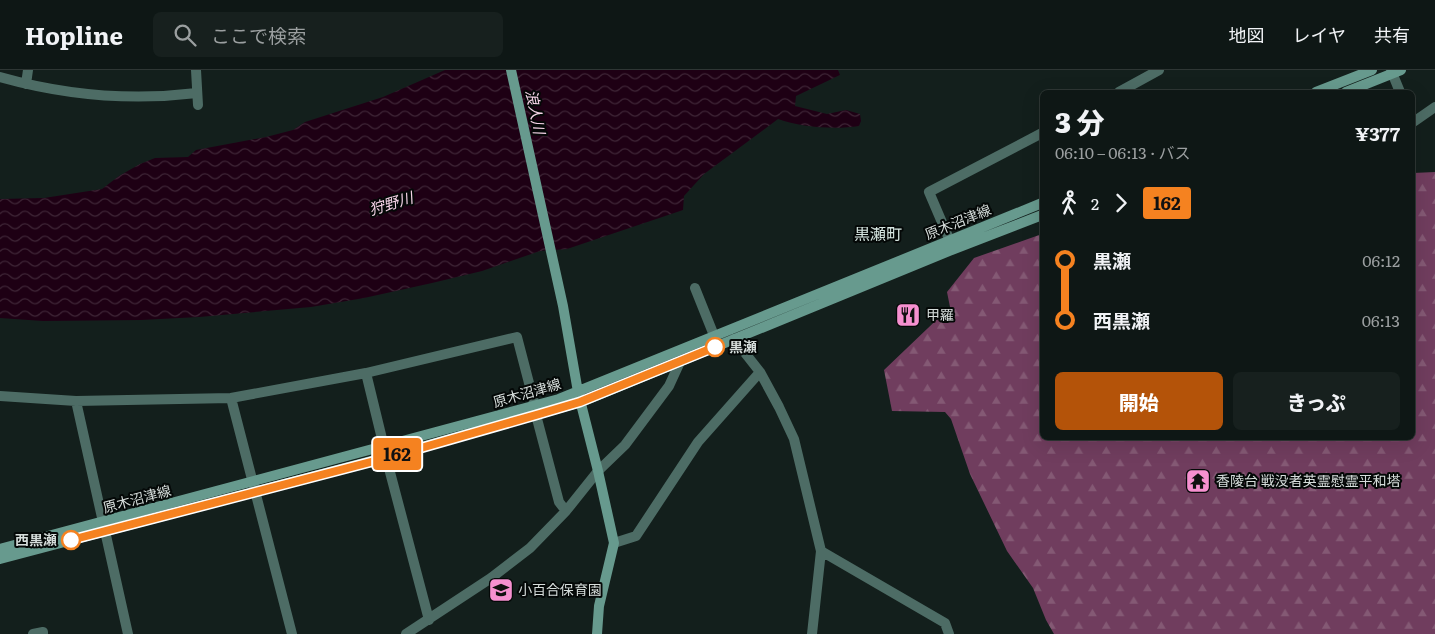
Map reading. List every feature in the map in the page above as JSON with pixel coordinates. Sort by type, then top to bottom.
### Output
[{"type":"main road","points":[[512,70],[563,306],[579,397],[614,543],[599,606],[597,634]]},
{"type":"main road","points":[[1321,90],[1372,70]]},
{"type":"main road","points":[[1351,90],[1395,71]]},
{"type":"main road","name":"原木沼津線","points":[[0,559],[105,527],[385,452],[579,397],[680,362],[716,341],[734,339],[1040,204]]},
{"type":"main road","name":"原木沼津線","points":[[579,397],[952,244],[1040,216]]},
{"type":"main road","name":"原木沼津線","points":[[0,549],[105,527]]},
{"type":"street","points":[[26,84],[28,70]]},
{"type":"street","points":[[196,70],[198,105]]},
{"type":"street","points":[[1123,90],[1159,70]]},
{"type":"street","points":[[1395,71],[1400,90]]},
{"type":"street","points":[[0,77],[26,84],[122,98],[197,93]]},
{"type":"street","points":[[1415,121],[1435,107]]},
{"type":"street","points":[[952,244],[929,192],[1040,134]]},
{"type":"street","points":[[694,288],[716,341]]},
{"type":"street","points":[[0,396],[76,401],[231,398],[366,373],[517,338],[559,502],[566,511]]},
{"type":"street","points":[[734,339],[760,372],[780,407],[794,440],[821,551],[812,634]]},
{"type":"street","points":[[411,633],[491,578],[530,548],[566,511],[598,471],[625,445],[669,386],[680,362]]},
{"type":"street","points":[[614,543],[636,536],[698,442],[760,372]]},
{"type":"street","points":[[366,373],[429,620]]},
{"type":"street","points":[[231,398],[292,634]]},
{"type":"street","points":[[76,401],[128,634]]},
{"type":"street","points":[[821,551],[945,623],[949,634]]},
{"type":"street","points":[[33,634],[43,632],[43,634]]},
{"type":"green space","points":[[1435,172],[1435,634],[1054,634],[1033,588],[1007,551],[970,474],[951,419],[945,412],[892,411],[884,370],[950,307],[947,292],[974,258],[1040,235],[1040,440],[1415,440],[1415,173]]},
{"type":"water","points":[[445,70],[838,70],[840,75],[796,96],[795,106],[827,114],[846,110],[860,114],[861,121],[859,126],[829,128],[807,126],[778,119],[704,174],[684,196],[683,210],[567,249],[540,251],[482,271],[432,283],[311,307],[199,317],[141,320],[43,321],[0,318],[0,199],[44,198],[102,189],[119,176],[155,158],[188,157],[196,150],[293,130],[305,122],[383,97]]},
{"type":"bus line","name":"162","points":[[71,540],[386,458],[580,402],[715,347]]},
{"type":"place","name":"甲羅","points":[[908,315]]},
{"type":"place","name":"黒瀬","points":[[715,347]]},
{"type":"place","name":"香陵台 戦没者英霊慰霊平和塔","points":[[1198,481]]},
{"type":"place","name":"西黒瀬","points":[[71,540]]},
{"type":"place","name":"小百合保育園","points":[[501,590]]},
{"type":"district","name":"黒瀬町","points":[[878,234]]},
{"type":"water label","name":"浪人川","points":[[535,112]]},
{"type":"water label","name":"狩野川","points":[[391,204]]}]
